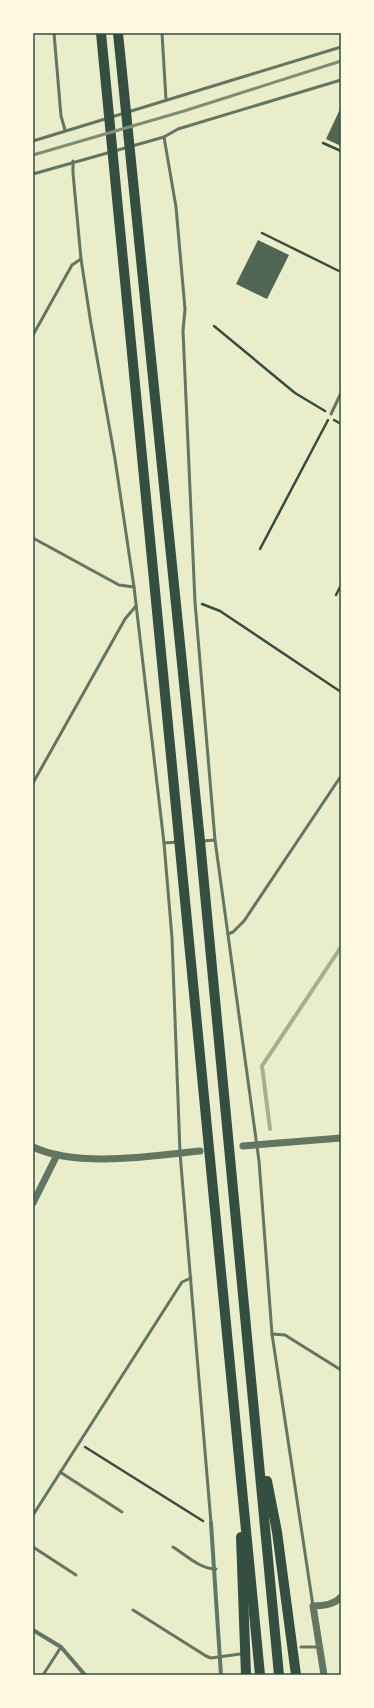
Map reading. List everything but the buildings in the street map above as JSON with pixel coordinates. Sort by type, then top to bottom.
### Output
[{"type":"highway","points":[[101,33],[239,1442],[260,1675]]},
{"type":"highway","points":[[118,33],[200,841],[278,1675]]},
{"type":"highway","points":[[256,1428],[277,1532],[296,1675]]},
{"type":"highway","points":[[239,1442],[246,1675]]},
{"type":"street","points":[[243,1146],[341,1138]]},
{"type":"street","points":[[33,1147],[57,1155],[78,1158],[102,1158],[200,1151]]},
{"type":"street","points":[[33,1203],[57,1155]]},
{"type":"street","points":[[211,1523],[216,1569],[220,1674]]},
{"type":"street","points":[[324,1675],[313,1606],[323,1606],[332,1603],[341,1597]]},
{"type":"street","points":[[33,1630],[61,1647],[85,1675]]},
{"type":"lane","points":[[54,33],[60,116],[65,130]]},
{"type":"lane","points":[[162,33],[166,100]]},
{"type":"lane","points":[[33,141],[341,47]]},
{"type":"lane","points":[[33,174],[73,161],[164,137],[178,129],[341,80]]},
{"type":"lane","points":[[164,137],[176,207],[185,309],[183,331],[195,602],[215,840],[257,1144],[272,1334],[313,1606]]},
{"type":"lane","points":[[73,161],[81,259],[115,459],[134,587],[164,843],[172,938],[180,1153],[211,1523]]},
{"type":"lane","points":[[33,335],[72,265],[81,259]]},
{"type":"lane","points":[[331,414],[341,393]]},
{"type":"lane","points":[[33,538],[120,585],[134,587]]},
{"type":"lane","points":[[33,783],[125,619],[136,606]]},
{"type":"lane","points":[[228,934],[233,932],[244,921],[341,776]]},
{"type":"lane","points":[[200,841],[215,840]]},
{"type":"lane","points":[[164,843],[180,842]]},
{"type":"lane","points":[[33,1515],[182,1282],[191,1278]]},
{"type":"lane","points":[[272,1334],[285,1336],[341,1370]]},
{"type":"lane","points":[[60,1472],[122,1512]]},
{"type":"lane","points":[[33,1547],[76,1575]]},
{"type":"lane","points":[[173,1547],[202,1566],[209,1569],[216,1569]]},
{"type":"lane","points":[[133,1610],[206,1656],[212,1658],[240,1654]]},
{"type":"lane","points":[[301,1647],[319,1646]]},
{"type":"lane","points":[[43,1675],[61,1647]]},
{"type":"path","points":[[323,143],[341,151]]},
{"type":"path","points":[[262,233],[341,272]]},
{"type":"path","points":[[214,326],[295,392],[331,414],[260,549]]},
{"type":"path","points":[[336,595],[341,585]]},
{"type":"path","points":[[195,602],[220,611],[341,692]]},
{"type":"path","points":[[79,1443],[200,1520],[211,1523]]},
{"type":"waterway","points":[[270,1129],[262,1066],[341,947]]},
{"type":"railway","points":[[33,155],[184,111],[341,61]]}]
